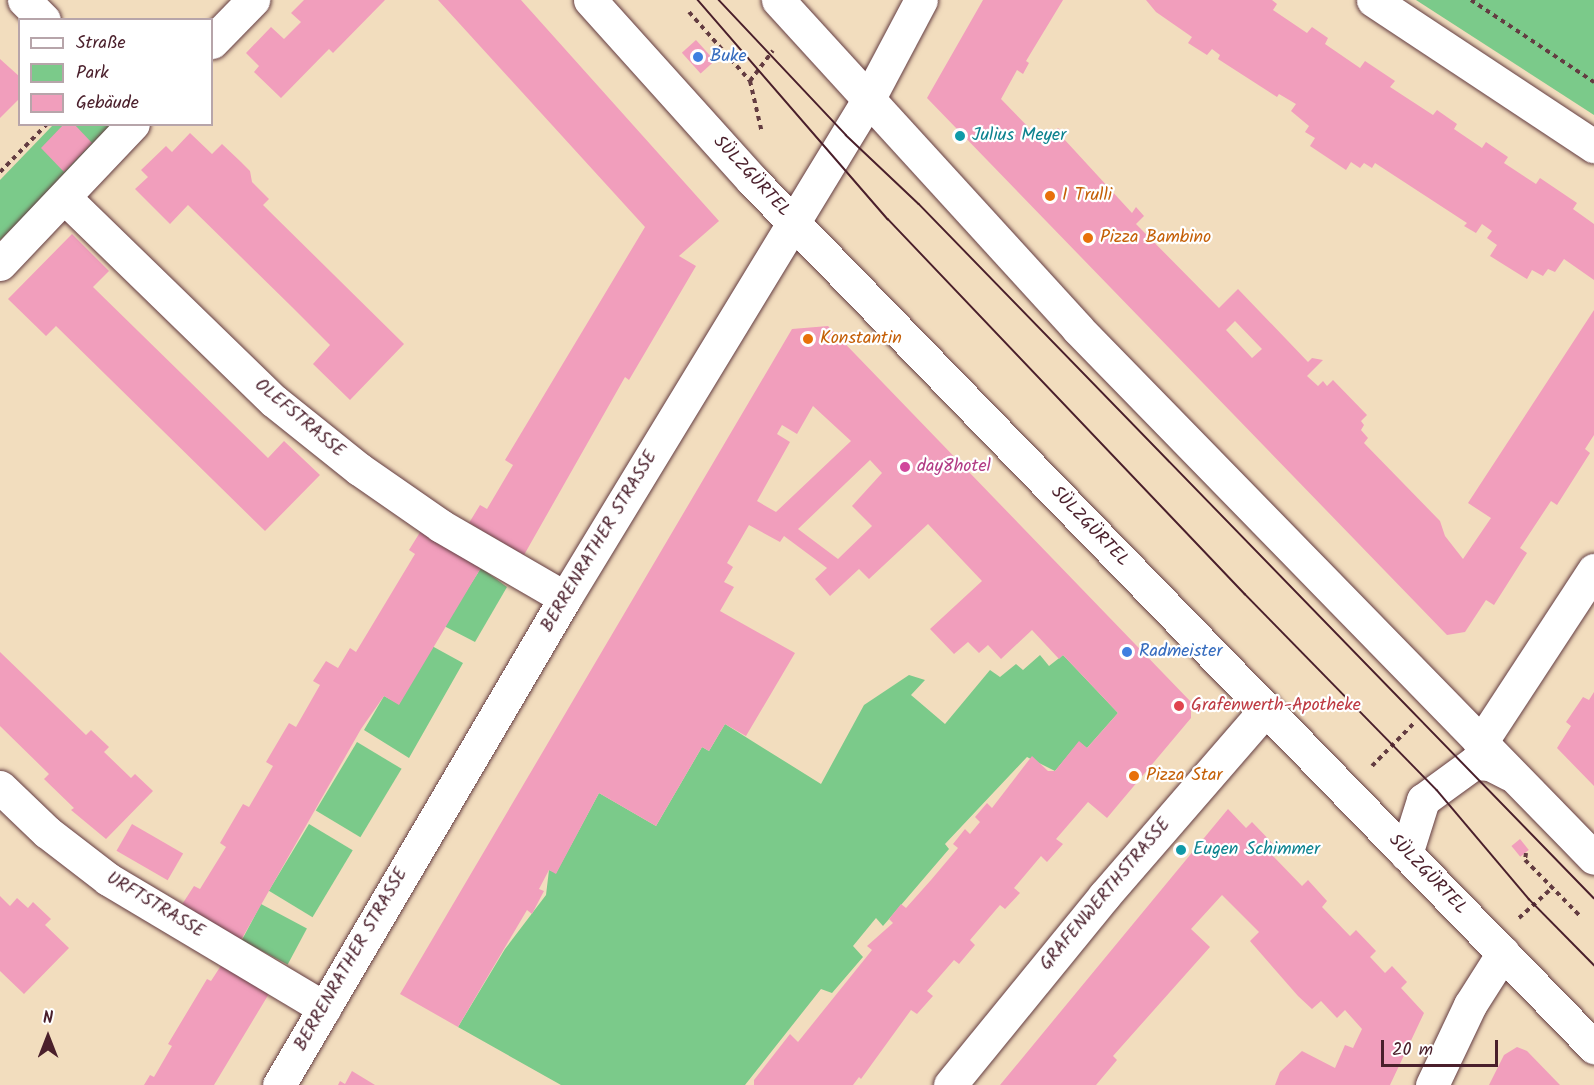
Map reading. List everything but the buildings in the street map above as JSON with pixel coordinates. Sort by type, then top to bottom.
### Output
[{"type":"street","points":[[24,0],[42,18]]},
{"type":"street","points":[[213,41],[253,0]]},
{"type":"street","name":"SÜLZGÜRTEL","points":[[590,0],[792,222],[1406,854],[1508,938],[1594,1047]]},
{"type":"street","points":[[778,0],[1077,328],[1439,698],[1480,744],[1594,858]]},
{"type":"street","name":"BERRENRATHER STRASSE","points":[[279,1085],[565,598],[868,100],[921,0]]},
{"type":"street","points":[[1373,0],[1594,146]]},
{"type":"street","points":[[0,264],[131,126]]},
{"type":"street","name":"OLEFSTRASSE","points":[[65,198],[274,400],[359,470],[441,526],[565,598]]},
{"type":"street","points":[[1480,744],[1594,570]]},
{"type":"street","name":"GRAFENWERTHSTRASSE","points":[[951,1085],[1104,896],[1266,709]]},
{"type":"street","points":[[1406,854],[1423,800],[1474,763],[1490,764],[1510,774]]},
{"type":"street","name":"URFTSTRASSE","points":[[0,786],[47,832],[108,879],[324,1008]]},
{"type":"street","points":[[1432,1085],[1470,1005],[1508,938]]},
{"type":"path","points":[[1472,0],[1594,82]]},
{"type":"path","points":[[689,12],[750,81],[764,144]]},
{"type":"path","points":[[750,81],[779,43]]},
{"type":"path","points":[[0,172],[45,126]]},
{"type":"path","points":[[1365,774],[1439,698]]},
{"type":"path","points":[[1526,853],[1525,860],[1580,916]]},
{"type":"path","points":[[1508,938],[1552,888]]},
{"type":"green space","points":[[1416,0],[1594,0],[1594,115]]},
{"type":"green space","points":[[52,126],[116,126],[0,240],[0,180]]},
{"type":"green space","points":[[481,568],[507,587],[475,642],[444,626]]},
{"type":"green space","points":[[432,646],[463,663],[409,758],[364,730],[384,696],[399,704]]},
{"type":"green space","points":[[1040,655],[1049,666],[1063,655],[1118,713],[1087,748],[1079,742],[1055,771],[1027,757],[945,844],[949,849],[883,926],[876,918],[853,946],[863,957],[832,993],[821,989],[745,1085],[561,1085],[458,1027],[505,949],[546,895],[549,870],[556,873],[599,793],[656,826],[702,747],[709,751],[725,724],[821,784],[864,705],[909,675],[925,680],[911,695],[945,724],[990,670],[1000,677],[1016,664],[1023,670]]},
{"type":"green space","points":[[357,742],[402,769],[360,837],[316,811]]},
{"type":"green space","points":[[309,824],[353,850],[313,917],[269,891]]},
{"type":"green space","points":[[261,904],[307,928],[288,965],[242,940]]},
{"type":"tram line","points":[[698,0],[888,219],[1245,594],[1437,790],[1529,899],[1594,965]]},
{"type":"tram line","points":[[719,0],[846,135],[919,204],[1594,898]]},
{"type":"place","name":"Buke","points":[[698,57]]},
{"type":"place","name":"Julius Meyer","points":[[960,136]]},
{"type":"place","name":"I Trulli","points":[[1050,196]]},
{"type":"place","name":"Pizza Bambino","points":[[1088,238]]},
{"type":"place","name":"Konstantin","points":[[808,339]]},
{"type":"place","name":"day8hotel","points":[[905,467]]},
{"type":"place","name":"Radmeister","points":[[1127,652]]},
{"type":"place","name":"Grafenwerth-Apotheke","points":[[1179,706]]},
{"type":"place","name":"Pizza Star","points":[[1134,776]]},
{"type":"place","name":"Eugen Schimmer","points":[[1181,850]]}]
